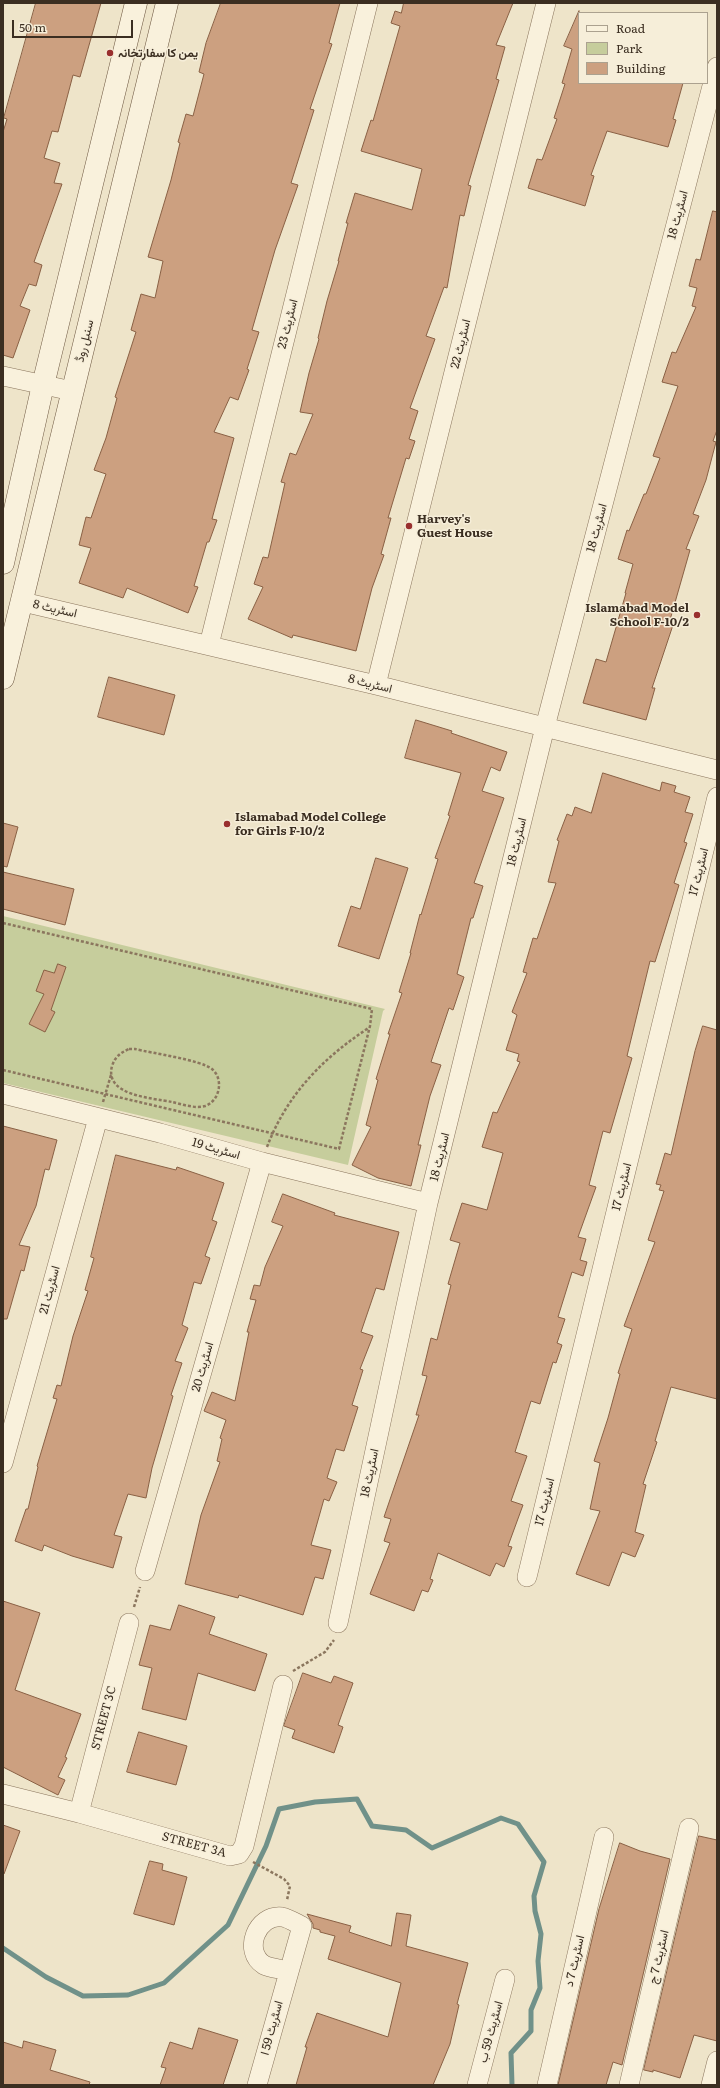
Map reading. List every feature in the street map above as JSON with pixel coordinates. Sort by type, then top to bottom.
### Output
[{"type":"street","points":[[3,563],[43,385],[136,3]]},
{"type":"street","name":"سنبل روڈ","points":[[3,678],[23,602],[72,391],[167,3]]},
{"type":"street","name":"اسٹریٹ 23","points":[[209,645],[368,3]]},
{"type":"street","name":"اسٹریٹ 22","points":[[376,685],[546,3]]},
{"type":"street","name":"اسٹریٹ 18","points":[[338,1623],[428,1203],[545,727],[717,67]]},
{"type":"street","points":[[3,376],[72,391]]},
{"type":"street","name":"اسٹریٹ 8","points":[[23,602],[376,685],[717,770]]},
{"type":"street","name":"اسٹریٹ 17","points":[[527,1577],[717,797]]},
{"type":"street","name":"اسٹریٹ 19","points":[[3,1094],[160,1133],[262,1162],[428,1203]]},
{"type":"street","name":"اسٹریٹ 21","points":[[3,1463],[98,1118]]},
{"type":"street","name":"اسٹریٹ 20","points":[[145,1571],[262,1162]]},
{"type":"street","name":"STREET 3C","points":[[79,1813],[129,1622]]},
{"type":"street","name":"STREET 3A","points":[[3,1794],[79,1813],[230,1856],[239,1854],[244,1846],[283,1684]]},
{"type":"street","name":"اسٹریٹ 7 ج","points":[[630,2085],[689,1828]]},
{"type":"street","name":"اسٹریٹ 7 د","points":[[547,2085],[604,1837]]},
{"type":"street","points":[[282,1917],[270,1918],[260,1925],[254,1936],[253,1947],[257,1958],[265,1965],[288,1971]]},
{"type":"street","name":"اسٹریٹ 59 ا","points":[[257,2085],[288,1971],[302,1926],[282,1917]]},
{"type":"street","name":"اسٹریٹ 59 ب","points":[[477,2085],[505,1979]]},
{"type":"street","points":[[711,2085],[717,2061]]},
{"type":"path","points":[[3,923],[372,1010],[370,1026],[339,1149],[3,1070]]},
{"type":"path","points":[[262,1162],[272,1134],[286,1108],[308,1078],[323,1062],[370,1026]]},
{"type":"path","points":[[98,1118],[111,1075],[111,1068],[117,1056],[122,1052],[135,1049],[206,1066],[217,1076],[219,1090],[212,1102],[197,1107],[126,1092],[115,1084],[111,1075]]},
{"type":"path","points":[[129,1622],[145,1571]]},
{"type":"path","points":[[283,1684],[297,1667],[317,1656],[331,1645],[336,1635],[338,1623]]},
{"type":"path","points":[[239,1854],[277,1874],[290,1886],[290,1891],[282,1917]]},
{"type":"green space","points":[[3,916],[385,1009],[383,1011],[348,1165],[3,1083]]},
{"type":"building","points":[[36,3],[101,3],[80,77],[73,75],[58,132],[52,131],[44,158],[60,163],[54,183],[62,184],[34,262],[42,265],[36,286],[29,284],[20,306],[30,310],[13,358],[3,355],[3,132],[7,119],[4,118]]},
{"type":"building","points":[[221,3],[340,3],[329,43],[332,44],[310,109],[314,110],[291,183],[298,185],[275,250],[252,330],[259,332],[247,369],[249,370],[238,400],[230,397],[214,432],[234,438],[212,519],[217,520],[209,542],[207,542],[194,586],[198,587],[188,613],[127,588],[123,598],[79,583],[91,548],[79,545],[86,517],[91,518],[106,474],[94,470],[106,438],[117,398],[115,397],[136,332],[131,330],[141,294],[155,298],[163,261],[148,257],[171,180],[180,143],[178,142],[186,114],[193,116],[204,74],[199,72],[206,43]]},
{"type":"building","points":[[404,3],[513,3],[496,45],[505,47],[496,79],[499,80],[468,185],[471,186],[464,216],[460,215],[447,288],[444,287],[426,336],[435,339],[410,408],[418,411],[409,439],[415,441],[409,459],[406,458],[388,518],[391,518],[381,554],[384,555],[372,588],[356,651],[293,635],[292,638],[248,619],[263,587],[254,584],[263,557],[268,558],[285,483],[281,482],[290,453],[296,455],[313,414],[300,412],[319,339],[327,301],[339,261],[348,223],[346,223],[355,193],[412,210],[422,169],[361,151],[371,120],[373,121],[400,26],[391,23],[395,11],[401,13]]},
{"type":"building","points":[[578,13],[578,84],[683,84],[673,119],[676,120],[668,147],[607,131],[591,175],[594,176],[585,206],[528,188],[537,159],[542,160],[557,119],[554,118],[565,84],[562,83],[572,49],[564,46]]},
{"type":"building","points":[[713,211],[717,212],[717,430],[713,441],[716,442],[706,480],[693,514],[699,516],[686,549],[690,550],[670,620],[674,622],[652,688],[655,688],[646,720],[583,703],[596,659],[606,662],[626,593],[633,564],[618,559],[627,530],[629,531],[644,494],[646,494],[660,458],[653,456],[678,386],[662,382],[672,352],[676,353],[696,307],[692,306],[697,288],[689,286],[696,259],[700,260]]},
{"type":"building","points":[[109,677],[175,695],[164,735],[98,717]]},
{"type":"building","points":[[416,720],[452,731],[451,733],[507,752],[500,771],[491,767],[482,791],[504,798],[474,883],[483,886],[473,918],[471,918],[457,974],[464,977],[453,1010],[449,1008],[431,1062],[441,1065],[430,1096],[418,1145],[421,1145],[411,1186],[378,1178],[352,1165],[371,1127],[366,1125],[378,1080],[376,1079],[390,1034],[388,1034],[402,993],[399,992],[411,953],[420,914],[421,915],[438,859],[435,858],[450,816],[448,815],[461,773],[405,758]]},
{"type":"building","points":[[603,773],[660,791],[662,782],[676,786],[674,792],[690,797],[685,812],[693,814],[684,842],[687,843],[674,883],[679,885],[655,962],[650,961],[627,1056],[632,1058],[610,1133],[603,1131],[589,1185],[596,1187],[578,1237],[586,1239],[580,1260],[587,1262],[583,1276],[572,1272],[558,1317],[565,1319],[557,1343],[562,1345],[556,1363],[553,1362],[540,1404],[531,1401],[515,1452],[527,1456],[511,1501],[523,1505],[508,1546],[512,1547],[504,1567],[496,1563],[490,1576],[438,1553],[430,1579],[433,1580],[428,1592],[422,1590],[414,1611],[370,1594],[390,1543],[384,1541],[391,1519],[384,1517],[419,1415],[416,1415],[427,1376],[422,1375],[431,1338],[437,1340],[451,1285],[448,1284],[460,1243],[450,1240],[462,1203],[487,1210],[503,1153],[482,1147],[493,1112],[497,1113],[520,1062],[517,1061],[519,1054],[506,1050],[517,1015],[512,1012],[527,973],[523,972],[533,938],[537,939],[556,883],[548,882],[559,841],[557,840],[567,814],[572,816],[575,807],[591,813]]},
{"type":"building","points":[[3,823],[18,827],[7,867],[3,866]]},
{"type":"building","points":[[376,858],[408,868],[379,959],[338,946],[351,906],[360,909]]},
{"type":"building","points":[[3,872],[74,889],[65,925],[3,909]]},
{"type":"building","points":[[58,964],[66,967],[51,1010],[55,1012],[45,1032],[29,1024],[44,994],[36,991],[44,970],[54,973]]},
{"type":"building","points":[[703,1026],[717,1030],[717,1399],[671,1387],[655,1441],[657,1442],[643,1484],[646,1485],[635,1532],[644,1535],[635,1557],[622,1552],[609,1586],[576,1574],[600,1511],[590,1509],[600,1463],[594,1461],[608,1418],[620,1374],[618,1373],[632,1329],[624,1326],[655,1242],[648,1240],[664,1191],[659,1190],[661,1185],[656,1184],[665,1153],[671,1155],[695,1051]]},
{"type":"building","points":[[3,1126],[57,1140],[49,1170],[45,1169],[36,1206],[19,1245],[30,1247],[24,1271],[21,1270],[7,1319],[3,1319]]},
{"type":"building","points":[[116,1155],[176,1170],[177,1167],[224,1183],[212,1220],[217,1222],[205,1256],[210,1258],[201,1284],[194,1282],[182,1325],[188,1328],[175,1361],[182,1363],[171,1395],[173,1396],[152,1468],[146,1498],[128,1494],[114,1535],[122,1537],[113,1568],[72,1556],[44,1545],[42,1551],[15,1541],[26,1509],[28,1509],[37,1466],[57,1399],[53,1398],[57,1385],[61,1386],[73,1336],[88,1291],[85,1290],[94,1258],[91,1257]]},
{"type":"building","points":[[283,1194],[335,1213],[334,1215],[399,1232],[384,1290],[376,1288],[361,1332],[373,1336],[360,1369],[363,1370],[352,1405],[358,1407],[344,1451],[336,1449],[327,1478],[337,1482],[329,1501],[324,1499],[311,1545],[331,1550],[323,1579],[315,1577],[303,1615],[239,1595],[238,1598],[185,1584],[201,1515],[220,1462],[217,1461],[222,1439],[220,1438],[226,1420],[204,1411],[212,1392],[235,1401],[249,1332],[247,1332],[256,1300],[250,1299],[254,1285],[260,1286],[265,1267],[283,1226],[272,1222]]},
{"type":"building","points":[[3,1601],[40,1613],[15,1690],[81,1714],[65,1757],[67,1758],[58,1777],[65,1780],[58,1795],[3,1767]]},
{"type":"building","points":[[179,1605],[215,1617],[209,1634],[267,1654],[255,1691],[198,1673],[186,1720],[142,1709],[152,1668],[139,1665],[150,1625],[170,1630]]},
{"type":"building","points":[[303,1673],[331,1683],[334,1676],[353,1683],[338,1725],[343,1727],[334,1753],[292,1738],[295,1730],[284,1726]]},
{"type":"building","points":[[139,1732],[187,1746],[176,1785],[127,1772]]},
{"type":"building","points":[[3,1825],[20,1831],[4,1874],[3,1874]]},
{"type":"building","points":[[699,1836],[717,1840],[717,2041],[694,2035],[680,2078],[653,2070],[653,2072],[644,2070]]},
{"type":"building","points":[[620,1843],[640,1851],[670,1859],[622,2065],[613,2062],[606,2085],[558,2085],[599,1909]]},
{"type":"building","points":[[150,1861],[163,1864],[162,1870],[187,1877],[174,1925],[134,1914]]},
{"type":"building","points":[[397,1913],[411,1915],[406,1946],[468,1963],[457,2004],[459,2005],[450,2044],[433,2085],[296,2085],[307,2047],[305,2047],[317,2013],[388,2037],[401,1983],[328,1959],[335,1936],[320,1932],[320,1930],[313,1928],[313,1924],[307,1914],[351,1926],[349,1932],[391,1946]]},
{"type":"building","points":[[199,2028],[238,2040],[223,2085],[160,2085],[166,2068],[161,2067],[170,2042],[192,2049]]},
{"type":"building","points":[[24,2041],[56,2050],[50,2070],[90,2082],[89,2085],[3,2085],[3,2042],[22,2048]]},
{"type":"waterway","points":[[3,1948],[46,1977],[83,1996],[128,1995],[164,1983],[228,1925],[266,1846],[279,1809],[315,1802],[357,1799],[372,1826],[406,1830],[432,1848],[501,1818],[518,1824],[544,1862],[534,1896],[535,1911],[541,1934],[538,1961],[540,1988],[531,2010],[531,2031],[511,2053],[512,2085]]},
{"type":"place","name":"یمن کا سفارتخانہ","points":[[110,53]]},
{"type":"place","name":"Harvey's Guest House","points":[[409,526]]},
{"type":"place","name":"Islamabad Model School F-10/2","points":[[697,615]]},
{"type":"place","name":"Islamabad Model College for Girls F-10/2","points":[[227,824]]}]
